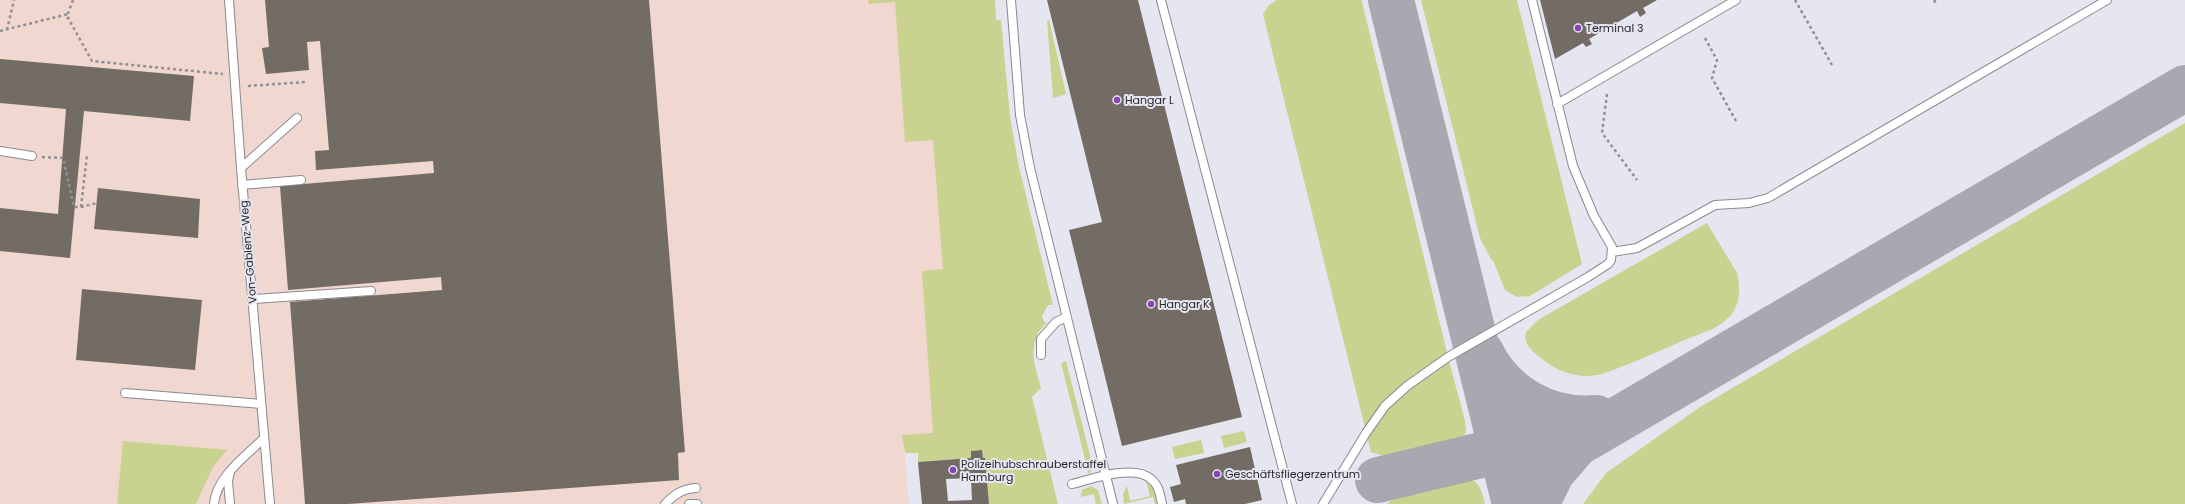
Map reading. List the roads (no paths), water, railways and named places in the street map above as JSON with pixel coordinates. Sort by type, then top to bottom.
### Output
[{"type":"lane","name":"Von-Gablenz-Weg","points":[[229,0],[242,185],[270,504]]},
{"type":"lane","points":[[1010,0],[1014,63],[1027,153],[1113,504]]},
{"type":"lane","points":[[1161,0],[1292,504]]},
{"type":"lane","points":[[1323,504],[1366,432],[1385,406],[1407,386],[1448,357],[1608,264],[1612,252],[1610,242],[1597,223],[1582,192],[1573,166],[1532,0]]},
{"type":"lane","points":[[1557,104],[1736,0]]},
{"type":"lane","points":[[1612,252],[1633,250],[1715,205],[1749,203],[1768,198],[2107,0]]},
{"type":"lane","points":[[241,168],[296,118]]},
{"type":"lane","points":[[0,151],[32,156]]},
{"type":"lane","points":[[242,185],[301,180]]},
{"type":"lane","points":[[253,299],[371,291]]},
{"type":"lane","points":[[1041,355],[1041,339],[1056,322],[1067,317]]},
{"type":"lane","points":[[125,393],[261,404]]},
{"type":"lane","points":[[214,504],[219,486],[230,471],[264,438]]},
{"type":"lane","points":[[230,471],[228,481],[230,504]]},
{"type":"lane","points":[[1072,484],[1106,476],[1130,473],[1141,474],[1151,478],[1158,487],[1162,504]]},
{"type":"lane","points":[[665,504],[680,492],[696,488]]},
{"type":"lane","points":[[689,504],[697,504]]},
{"type":"place","name":"Terminal 3","points":[[1578,28]]},
{"type":"place","name":"Hangar L","points":[[1117,100]]},
{"type":"place","name":"Hangar K","points":[[1151,304]]},
{"type":"place","name":"Polizeihubschrauberstaffel Hamburg","points":[[953,470]]},
{"type":"place","name":"Geschäftsfliegerzentrum","points":[[1217,474]]}]
